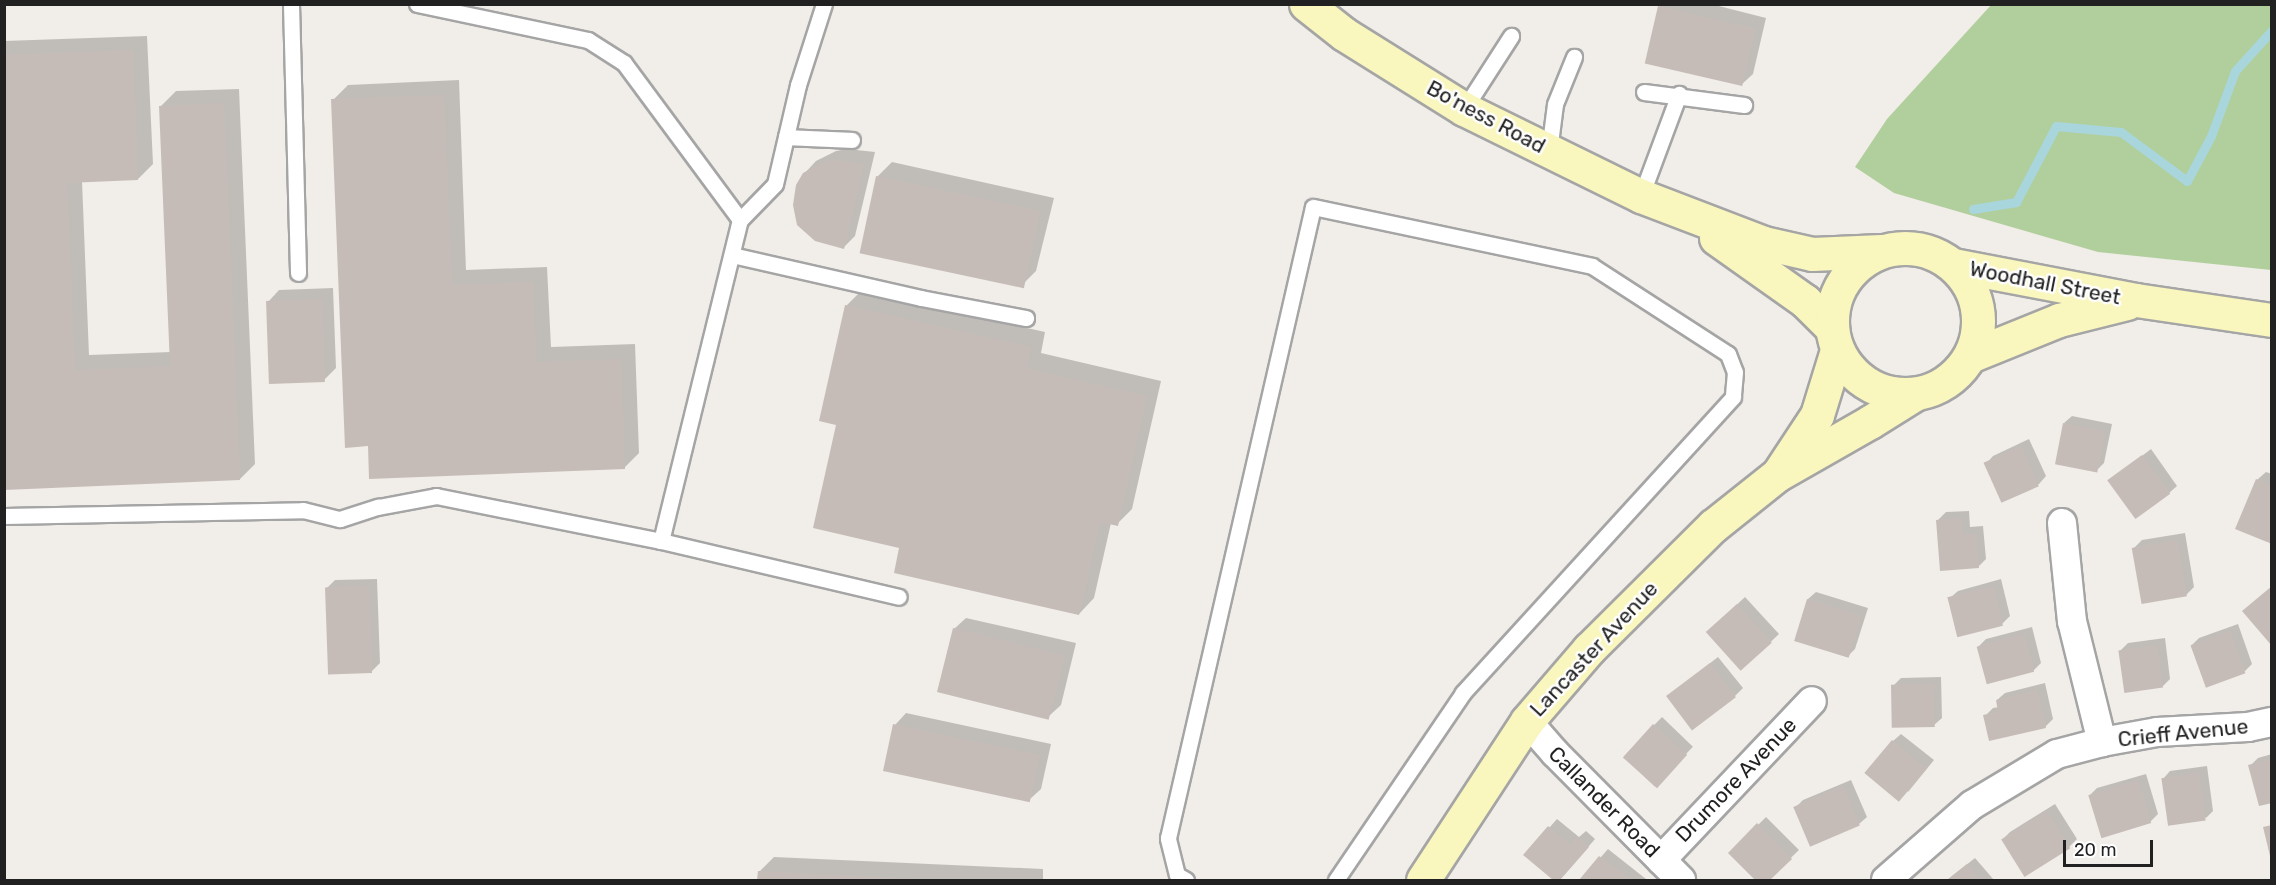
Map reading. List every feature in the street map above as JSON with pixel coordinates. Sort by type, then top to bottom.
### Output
[{"type":"main road","name":"Bo'ness Road","points":[[1306,4],[1344,34],[1464,109],[1641,196],[1764,243],[1812,254],[1881,251]]},
{"type":"main road","name":"Bo'ness Road","points":[[1677,210],[1805,301],[1834,338]]},
{"type":"main road","points":[[1905,247],[1922,250],[1953,265],[1968,284],[1977,308],[1978,333],[1970,356],[1956,375],[1936,388],[1913,394],[1889,393],[1867,385],[1849,370],[1834,338],[1833,303],[1844,280],[1859,263],[1881,251],[1905,247]]},
{"type":"main road","name":"Woodhall Street","points":[[1953,265],[2136,300],[2271,320]]},
{"type":"main road","name":"Woodhall Street","points":[[1970,356],[2059,320],[2136,300]]},
{"type":"main road","name":"Lancaster Avenue","points":[[1777,475],[1816,415],[1834,338]]},
{"type":"main road","name":"Lancaster Avenue","points":[[1423,880],[1527,721],[1589,649],[1713,526],[1777,475],[1870,422],[1913,394]]},
{"type":"street","points":[[2062,523],[2073,621],[2102,742]]},
{"type":"street","name":"Drumore Avenue","points":[[1661,860],[1812,701]]},
{"type":"street","name":"Callander Road","points":[[1527,721],[1555,753],[1681,880]]},
{"type":"street","name":"Crieff Avenue","points":[[1886,880],[1972,805],[2057,754],[2102,742],[2157,732],[2248,728],[2271,722]]},
{"type":"lane","points":[[291,4],[298,273]]},
{"type":"lane","points":[[417,4],[588,40],[624,63],[741,220]]},
{"type":"lane","points":[[661,541],[741,220],[775,184],[822,5]]},
{"type":"lane","points":[[1464,109],[1510,36]]},
{"type":"lane","points":[[1549,151],[1555,104],[1574,57]]},
{"type":"lane","points":[[1644,92],[1678,94],[1744,105]]},
{"type":"lane","points":[[1641,196],[1678,94]]},
{"type":"lane","points":[[786,137],[852,140]]},
{"type":"lane","points":[[1186,880],[1177,875],[1167,838],[1313,207],[1592,266],[1728,354],[1735,372],[1733,398],[1463,693],[1336,880]]},
{"type":"lane","points":[[732,255],[921,298],[1026,318]]},
{"type":"lane","points":[[4,516],[303,510],[340,519],[378,507],[436,496],[661,541],[899,597]]},
{"type":"green space","points":[[1992,4],[2271,5],[2271,270],[2098,252],[1894,193],[1855,167],[1887,119]]},
{"type":"building","points":[[1658,6],[1755,28],[1742,86],[1645,63]]},
{"type":"building","points":[[133,50],[138,180],[67,183],[75,370],[170,366],[159,106],[224,103],[240,480],[4,490],[4,55]]},
{"type":"building","points":[[444,95],[452,285],[533,282],[536,362],[621,359],[625,469],[369,479],[368,446],[345,448],[331,99]]},
{"type":"building","points":[[835,160],[864,164],[844,249],[815,241],[797,225],[793,205],[796,185],[803,173],[823,162]]},
{"type":"building","points":[[876,176],[1040,211],[1024,288],[860,253]]},
{"type":"building","points":[[322,299],[325,382],[269,384],[266,301]]},
{"type":"building","points":[[845,305],[1031,347],[1026,368],[1147,396],[1118,526],[1100,522],[1079,615],[894,573],[899,548],[813,528],[836,425],[819,421]]},
{"type":"building","points":[[2063,423],[2105,431],[2097,472],[2055,464]]},
{"type":"building","points":[[2021,446],[2039,486],[2001,503],[1984,463]]},
{"type":"building","points":[[2142,455],[2170,494],[2135,519],[2107,480]]},
{"type":"building","points":[[2256,479],[2272,485],[2272,544],[2235,529]]},
{"type":"building","points":[[1962,518],[1962,534],[1976,534],[1979,568],[1940,571],[1936,520]]},
{"type":"building","points":[[2177,540],[2187,596],[2142,604],[2132,548]]},
{"type":"building","points":[[369,586],[372,673],[328,674],[325,588]]},
{"type":"building","points":[[1993,586],[2003,626],[1957,637],[1947,597]]},
{"type":"building","points":[[2272,586],[2272,646],[2242,611]]},
{"type":"building","points":[[1807,599],[1862,616],[1849,658],[1794,641]]},
{"type":"building","points":[[1737,604],[1772,643],[1741,671],[1706,632]]},
{"type":"building","points":[[953,628],[1065,656],[1049,720],[937,692]]},
{"type":"building","points":[[2230,631],[2245,673],[2206,688],[2191,645]]},
{"type":"building","points":[[2024,634],[2034,672],[1987,684],[1977,647]]},
{"type":"building","points":[[2157,645],[2163,688],[2124,693],[2118,650]]},
{"type":"building","points":[[1710,663],[1736,697],[1692,730],[1666,696]]},
{"type":"building","points":[[1934,684],[1935,727],[1892,728],[1891,685]]},
{"type":"building","points":[[2037,690],[2046,728],[1989,741],[1983,715],[1998,712],[1996,700]]},
{"type":"building","points":[[893,724],[1040,755],[1030,802],[883,771]]},
{"type":"building","points":[[1653,724],[1687,755],[1657,788],[1623,757]]},
{"type":"building","points":[[1892,740],[1926,769],[1899,802],[1864,773]]},
{"type":"building","points":[[2272,759],[2272,803],[2259,806],[2248,765]]},
{"type":"building","points":[[2199,773],[2206,821],[2168,826],[2161,778]]},
{"type":"building","points":[[2138,780],[2151,823],[2101,838],[2088,795]]},
{"type":"building","points":[[1843,786],[1860,826],[1810,847],[1793,807]]},
{"type":"building","points":[[2047,811],[2070,848],[2025,877],[2001,840]]},
{"type":"building","points":[[1757,823],[1792,859],[1770,880],[1755,880],[1728,853]]},
{"type":"building","points":[[2272,825],[2272,860],[2271,860],[2263,827]]},
{"type":"building","points":[[1548,826],[1571,845],[1577,837],[1589,847],[1560,880],[1553,880],[1523,855]]},
{"type":"building","points":[[1599,856],[1631,880],[1579,880]]},
{"type":"building","points":[[1967,864],[1980,880],[1947,880]]},
{"type":"building","points":[[758,871],[918,879],[918,880],[757,880]]},
{"type":"waterway","points":[[1973,209],[2016,202],[2056,126],[2121,132],[2187,181],[2211,136],[2235,71],[2272,30]]}]
